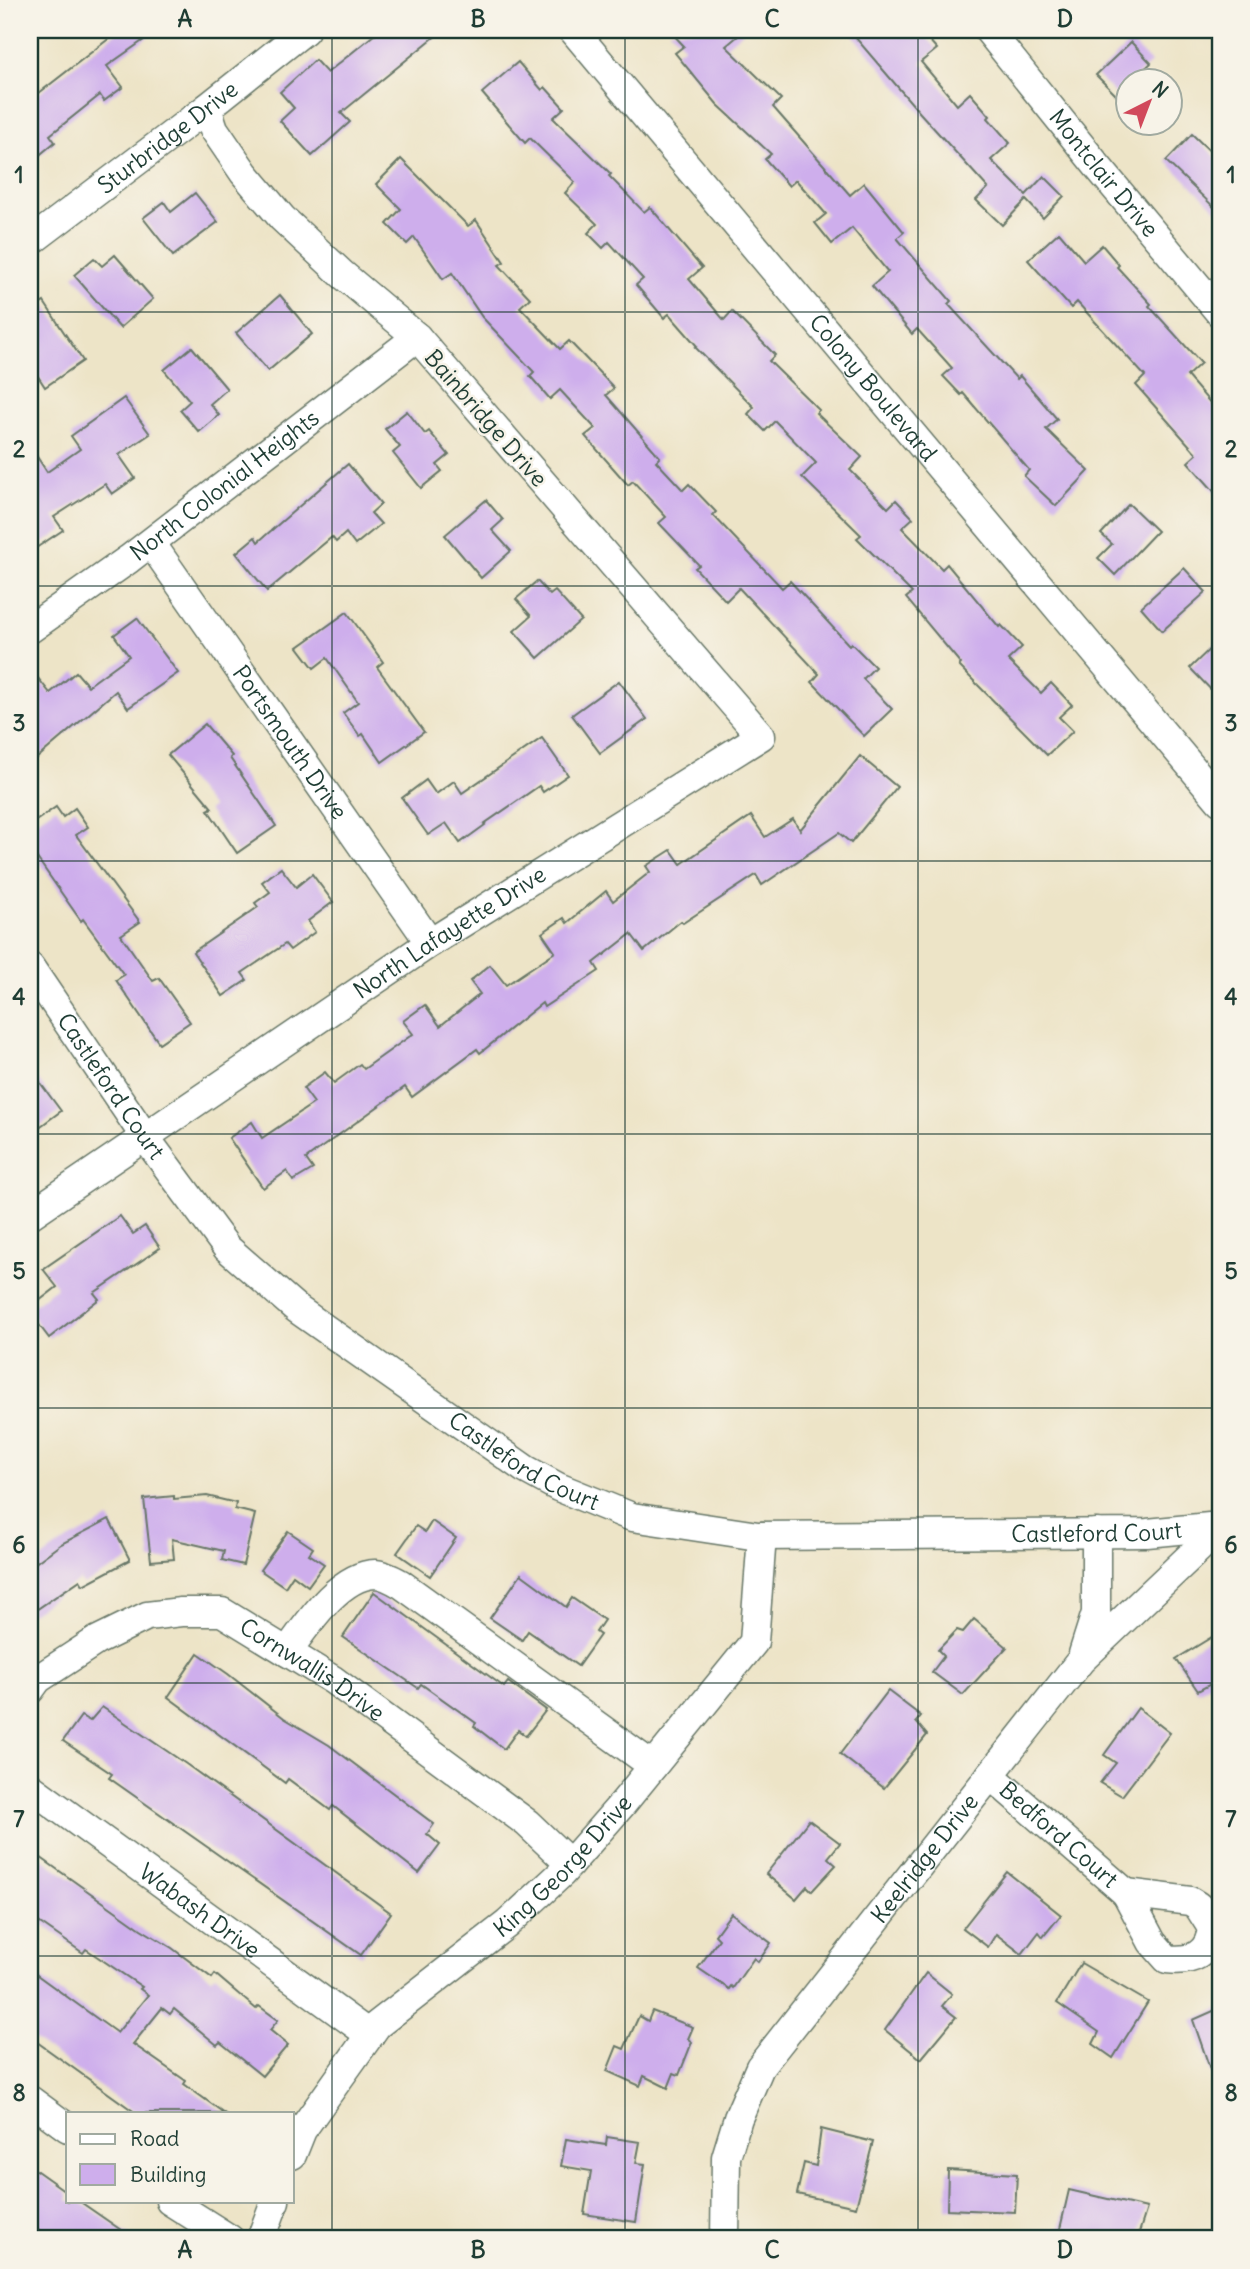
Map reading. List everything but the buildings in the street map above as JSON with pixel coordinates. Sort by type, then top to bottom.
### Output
[{"type":"street","name":"Sturbridge Drive","points":[[30,242],[305,30]]},
{"type":"street","name":"Colony Boulevard","points":[[573,30],[1220,801]]},
{"type":"street","name":"Montclair Drive","points":[[988,30],[1220,313]]},
{"type":"street","name":"Bainbridge Drive","points":[[207,108],[214,129],[244,173],[282,218],[342,274],[417,337],[761,736]]},
{"type":"street","name":"North Colonial Heights","points":[[30,629],[151,542],[417,337]]},
{"type":"street","name":"Portsmouth Drive","points":[[151,542],[430,943]]},
{"type":"street","name":"North Lafayette Drive","points":[[30,1215],[430,943],[761,736]]},
{"type":"street","name":"Colony Boulevard","points":[[1175,747],[1220,786]]},
{"type":"street","name":"Castleford Court","points":[[30,967],[145,1137],[227,1248],[296,1309],[525,1469],[558,1487],[632,1517],[762,1536],[1147,1533],[1220,1527]]},
{"type":"street","name":"Keelridge Drive","points":[[725,2239],[726,2157],[738,2118],[760,2067],[1081,1660],[1220,1527]]},
{"type":"street","points":[[1081,1660],[1096,1613],[1096,1533]]},
{"type":"street","name":"King George Drive","points":[[294,2149],[302,2130],[377,2025],[506,1924],[570,1864],[754,1642],[762,1536]]},
{"type":"street","points":[[287,1651],[313,1616],[351,1580],[377,1574],[412,1591],[653,1766]]},
{"type":"street","name":"Cornwallis Drive","points":[[30,1690],[38,1679],[96,1641],[147,1616],[181,1612],[222,1612],[333,1680],[527,1823],[570,1864]]},
{"type":"street","name":"Bedford Court","points":[[990,1775],[1126,1892]]},
{"type":"street","name":"Wabash Drive","points":[[30,1787],[370,2035]]},
{"type":"street","points":[[30,2100],[66,2127]]},
{"type":"street","points":[[172,2202],[230,2239]]},
{"type":"street","points":[[261,2239],[275,2202]]}]
